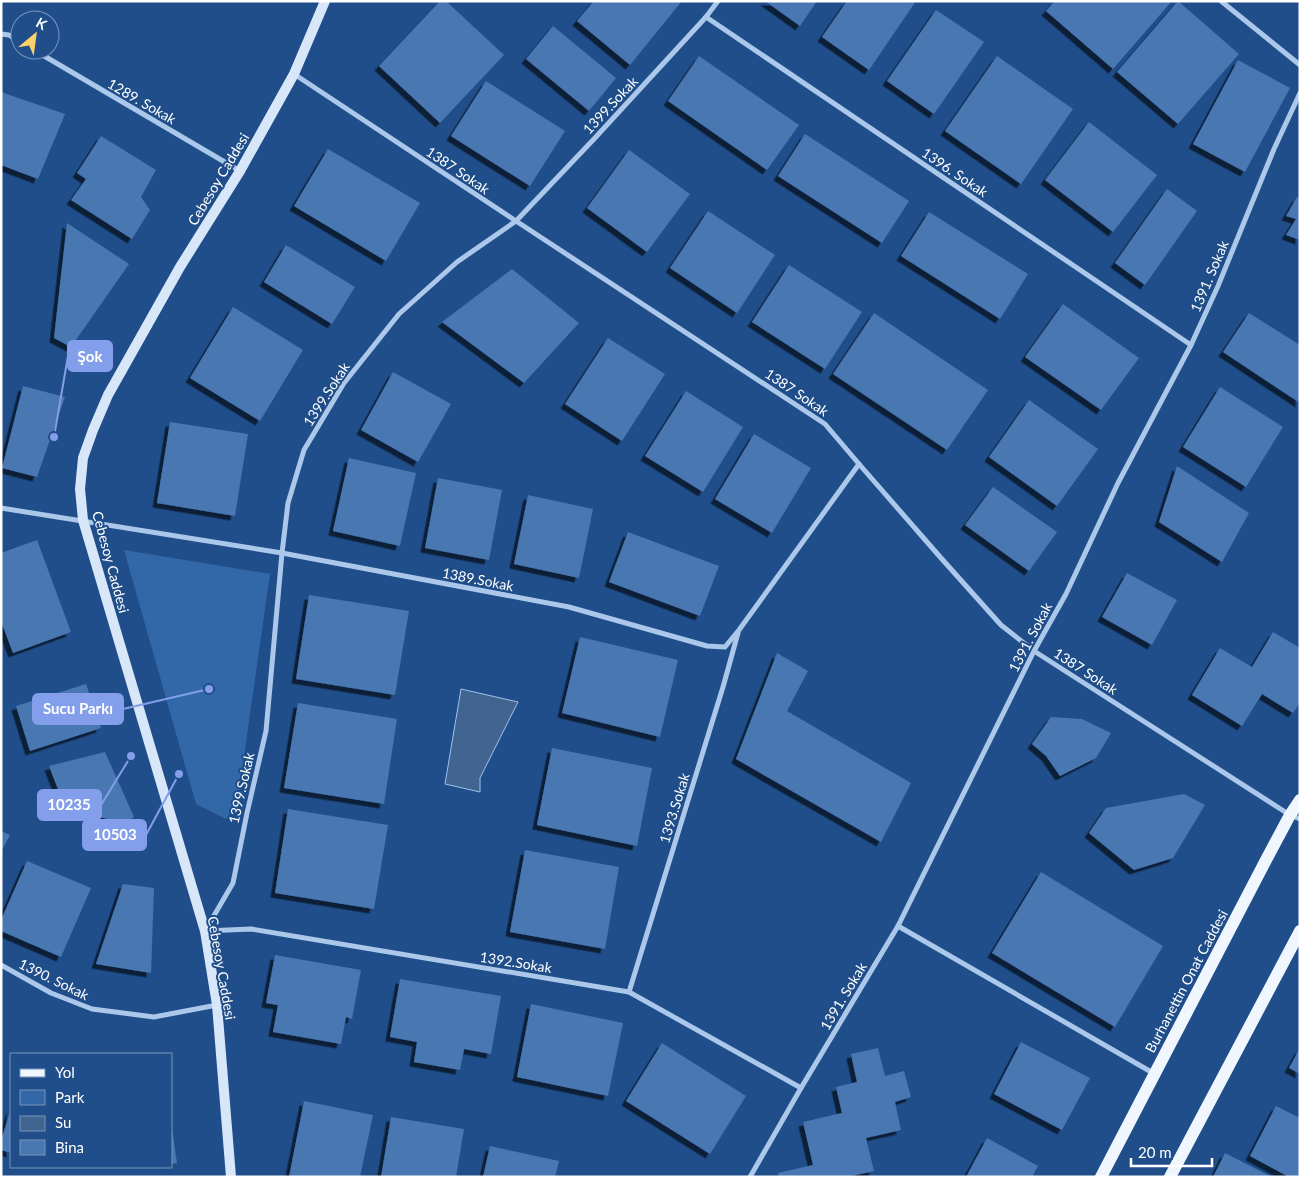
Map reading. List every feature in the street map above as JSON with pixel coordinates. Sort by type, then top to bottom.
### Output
[{"type":"main road","name":"Cebesoy Caddesi","points":[[231,1177],[217,1005],[205,931],[83,520],[80,489],[83,458],[96,421],[108,395],[180,267],[240,170],[294,74],[325,1]]},
{"type":"main road","name":"Burhanettin Onat Caddesi","points":[[1101,1177],[1295,817],[1300,800]]},
{"type":"main road","points":[[1170,1177],[1300,931]]},
{"type":"street","name":"1399.Sokak","points":[[205,931],[233,883],[246,813],[266,731],[288,503],[304,450],[344,383],[399,314],[457,262],[516,222],[594,140],[706,17],[718,1]]},
{"type":"street","points":[[1221,1],[1300,65]]},
{"type":"street","name":"1396. Sokak","points":[[706,17],[1191,345]]},
{"type":"street","name":"1289. Sokak","points":[[51,60],[240,170]]},
{"type":"street","name":"1387 Sokak","points":[[294,74],[825,424],[1001,625],[1034,651],[1295,817]]},
{"type":"street","name":"1391. Sokak","points":[[750,1177],[898,926],[1034,651],[1066,594],[1118,483],[1191,345],[1218,286],[1274,148],[1300,93]]},
{"type":"street","name":"1389.Sokak","points":[[1,508],[282,553],[569,607],[707,646],[725,647],[859,464]]},
{"type":"street","name":"1393.Sokak","points":[[629,992],[739,630]]},
{"type":"street","points":[[898,926],[1155,1074]]},
{"type":"street","name":"1392.Sokak","points":[[205,931],[251,929],[629,992],[801,1088]]},
{"type":"street","name":"1390. Sokak","points":[[1,966],[51,993],[92,1009],[154,1017],[217,1005]]},
{"type":"green space","points":[[124,550],[270,574],[237,805],[226,819],[196,804]]},
{"type":"water","points":[[461,689],[518,702],[480,778],[480,792],[445,784]]},
{"type":"building","points":[[440,1],[446,1],[504,55],[440,123],[379,66]]},
{"type":"building","points":[[594,1],[682,1],[630,65],[577,21]]},
{"type":"building","points":[[765,1],[817,1],[800,26]]},
{"type":"building","points":[[847,1],[916,1],[869,70],[822,37]]},
{"type":"building","points":[[1055,1],[1172,1],[1113,69],[1046,11]]},
{"type":"building","points":[[1178,1],[1239,54],[1178,124],[1117,72]]},
{"type":"building","points":[[936,10],[984,42],[934,114],[887,81]]},
{"type":"building","points":[[553,26],[616,78],[589,111],[526,59]]},
{"type":"building","points":[[699,56],[799,125],[767,170],[668,101]]},
{"type":"building","points":[[997,56],[1073,109],[1021,184],[945,131]]},
{"type":"building","points":[[1238,60],[1290,88],[1245,172],[1193,144]]},
{"type":"building","points":[[486,81],[565,131],[530,186],[451,136]]},
{"type":"building","points":[[1,92],[65,114],[38,179],[1,165]]},
{"type":"building","points":[[1089,122],[1157,175],[1113,232],[1045,180]]},
{"type":"building","points":[[805,134],[909,201],[882,243],[778,176]]},
{"type":"building","points":[[101,136],[156,170],[141,197],[150,210],[132,239],[71,200],[86,179],[77,173]]},
{"type":"building","points":[[328,149],[420,203],[386,261],[294,206]]},
{"type":"building","points":[[629,150],[690,194],[647,252],[587,208]]},
{"type":"building","points":[[1167,189],[1197,211],[1145,285],[1115,263]]},
{"type":"building","points":[[1297,197],[1300,198],[1300,240],[1286,235],[1296,219],[1286,216]]},
{"type":"building","points":[[708,211],[775,255],[737,313],[670,268]]},
{"type":"building","points":[[929,212],[1028,274],[1000,319],[901,256]]},
{"type":"building","points":[[67,223],[129,264],[71,347],[54,338]]},
{"type":"building","points":[[286,245],[355,287],[332,324],[264,282]]},
{"type":"building","points":[[789,265],[862,312],[825,369],[752,322]]},
{"type":"building","points":[[512,269],[579,323],[524,383],[442,322]]},
{"type":"building","points":[[1063,304],[1139,358],[1101,410],[1025,357]]},
{"type":"building","points":[[233,307],[303,350],[260,421],[190,378]]},
{"type":"building","points":[[874,313],[988,390],[947,450],[833,374]]},
{"type":"building","points":[[1249,313],[1300,345],[1300,403],[1223,352]]},
{"type":"building","points":[[608,338],[665,374],[622,441],[565,404]]},
{"type":"building","points":[[393,372],[451,404],[418,462],[361,430]]},
{"type":"building","points":[[23,386],[65,397],[37,477],[2,468]]},
{"type":"building","points":[[1220,387],[1283,427],[1246,487],[1183,447]]},
{"type":"building","points":[[686,391],[743,427],[703,492],[645,456]]},
{"type":"building","points":[[1029,400],[1098,449],[1057,506],[989,457]]},
{"type":"building","points":[[170,422],[248,434],[235,516],[157,503]]},
{"type":"building","points":[[754,434],[811,468],[772,533],[715,499]]},
{"type":"building","points":[[349,458],[416,473],[400,546],[333,531]]},
{"type":"building","points":[[1177,466],[1249,513],[1222,562],[1159,522]]},
{"type":"building","points":[[438,478],[502,490],[489,560],[425,548]]},
{"type":"building","points":[[993,487],[1057,532],[1029,571],[965,525]]},
{"type":"building","points":[[528,495],[593,509],[579,578],[514,564]]},
{"type":"building","points":[[628,532],[719,566],[700,616],[609,582]]},
{"type":"building","points":[[37,540],[71,632],[13,653],[1,621],[1,553]]},
{"type":"building","points":[[1127,573],[1177,600],[1152,645],[1102,617]]},
{"type":"building","points":[[309,595],[409,611],[395,695],[296,679]]},
{"type":"building","points":[[1273,632],[1300,648],[1300,703],[1293,713],[1262,694],[1242,726],[1192,695],[1220,648],[1252,667]]},
{"type":"building","points":[[580,637],[678,660],[660,737],[562,713]]},
{"type":"building","points":[[777,653],[808,671],[787,711],[911,783],[881,842],[736,759]]},
{"type":"building","points":[[86,684],[101,728],[30,751],[16,706]]},
{"type":"building","points":[[298,703],[397,719],[384,804],[284,788]]},
{"type":"building","points":[[1051,717],[1082,719],[1111,733],[1096,758],[1060,776],[1046,756],[1032,744]]},
{"type":"building","points":[[552,748],[652,768],[637,846],[537,825]]},
{"type":"building","points":[[105,752],[134,817],[125,823],[99,817],[63,802],[49,766]]},
{"type":"building","points":[[1184,794],[1205,805],[1173,858],[1134,870],[1089,833],[1106,808]]},
{"type":"building","points":[[288,809],[388,825],[374,909],[275,893]]},
{"type":"building","points":[[1,831],[10,835],[1,852]]},
{"type":"building","points":[[525,850],[619,867],[605,949],[510,932]]},
{"type":"building","points":[[27,861],[91,888],[61,957],[1,931],[1,920]]},
{"type":"building","points":[[1041,872],[1163,946],[1115,1027],[992,953]]},
{"type":"building","points":[[123,884],[154,888],[151,973],[96,964]]},
{"type":"building","points":[[275,955],[361,970],[352,1019],[346,1017],[341,1044],[273,1032],[278,1005],[266,1003]]},
{"type":"building","points":[[400,979],[501,996],[491,1054],[464,1049],[460,1070],[414,1062],[417,1042],[390,1037]]},
{"type":"building","points":[[531,1004],[623,1023],[608,1096],[517,1077]]},
{"type":"building","points":[[1021,1042],[1090,1078],[1062,1130],[994,1094]]},
{"type":"building","points":[[662,1043],[746,1096],[710,1154],[626,1101]]},
{"type":"building","points":[[878,1048],[885,1076],[904,1071],[911,1097],[895,1102],[901,1130],[866,1138],[874,1171],[847,1177],[779,1177],[778,1173],[813,1165],[803,1122],[842,1113],[836,1087],[857,1082],[851,1054]]},
{"type":"building","points":[[1300,1048],[1300,1074],[1289,1068]]},
{"type":"building","points":[[304,1101],[373,1115],[360,1177],[289,1177]]},
{"type":"building","points":[[1276,1106],[1300,1118],[1300,1177],[1289,1177],[1250,1156]]},
{"type":"building","points":[[10,1111],[10,1153],[1,1150],[1,1141]]},
{"type":"building","points":[[391,1117],[464,1129],[456,1177],[381,1177]]},
{"type":"building","points":[[172,1129],[177,1163],[172,1164]]},
{"type":"building","points":[[987,1138],[1038,1166],[1032,1177],[966,1177]]},
{"type":"building","points":[[490,1146],[559,1161],[555,1177],[483,1177]]},
{"type":"building","points":[[1225,1153],[1272,1177],[1213,1177]]},
{"type":"place","name":"Şok","points":[[54,437]]},
{"type":"place","name":"Sucu Parkı","points":[[209,689]]},
{"type":"place","name":"10235","points":[[131,756]]},
{"type":"place","name":"10503","points":[[179,774]]}]
